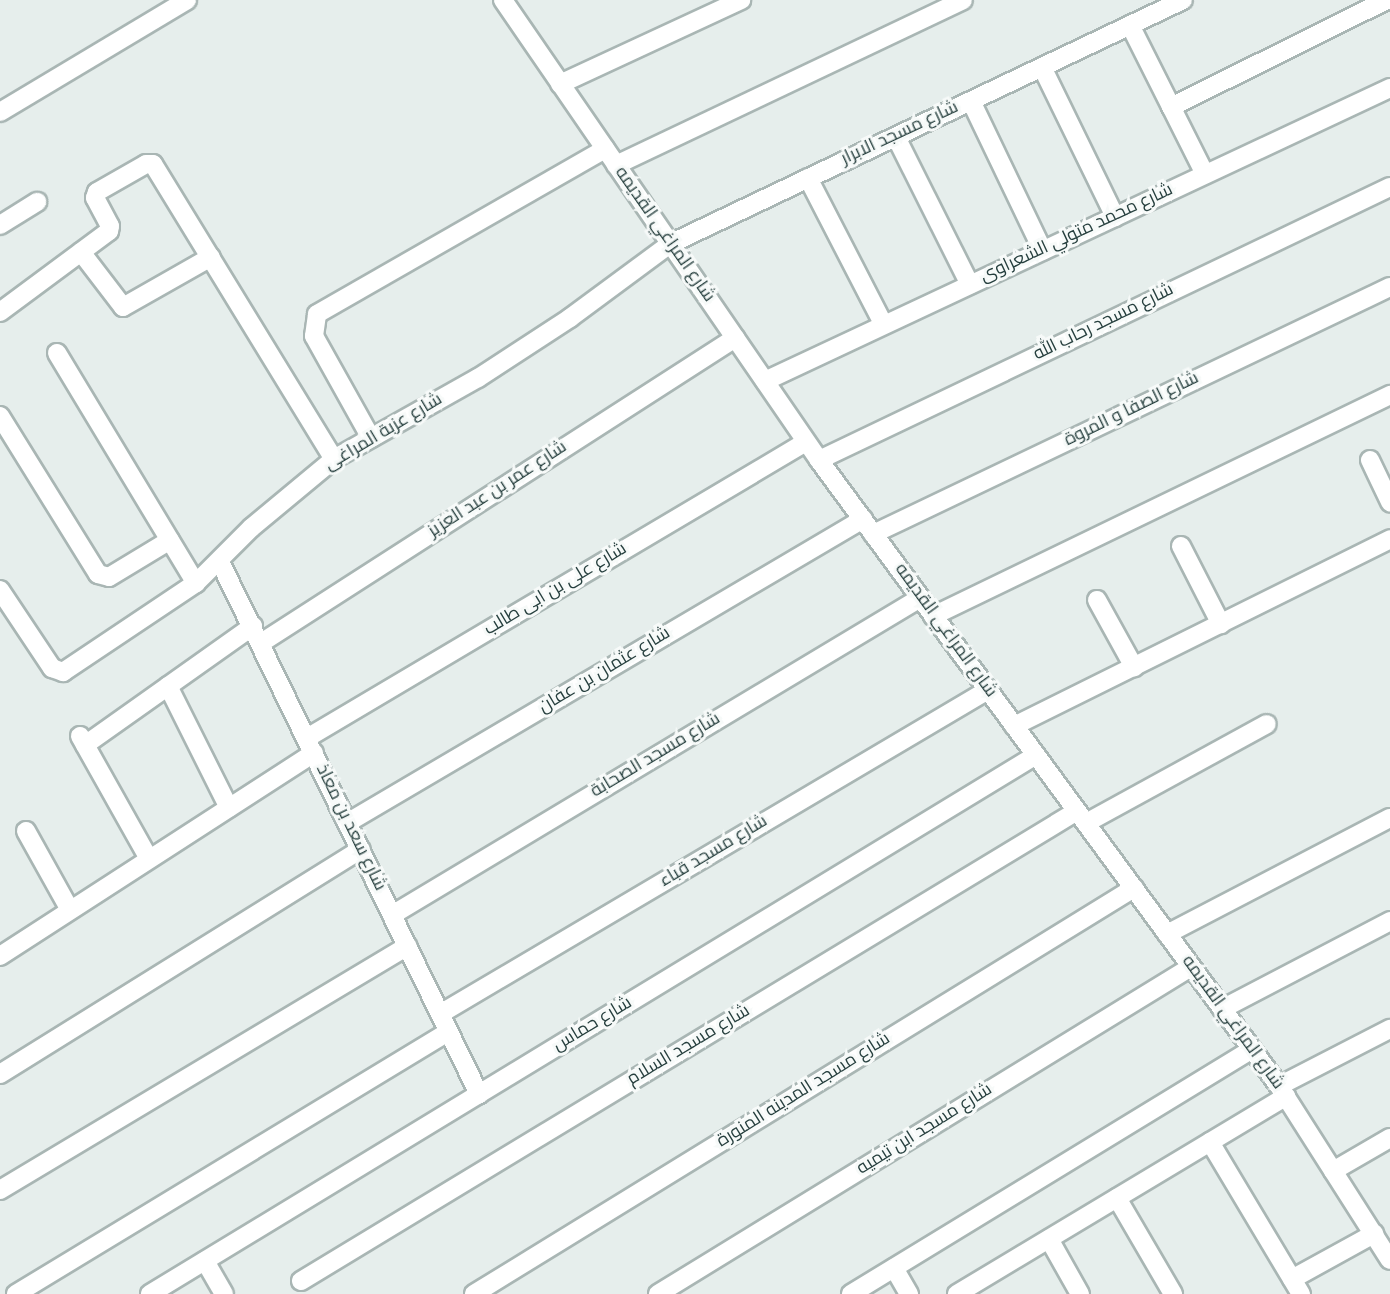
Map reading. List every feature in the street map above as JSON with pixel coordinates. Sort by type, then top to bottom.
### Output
[{"type":"street","points":[[0,112],[187,0]]},
{"type":"street","name":"شارع المراغي القديمه","points":[[503,0],[806,442],[1252,1049],[1384,1246]]},
{"type":"street","points":[[560,84],[741,0]]},
{"type":"street","points":[[616,165],[963,0]]},
{"type":"street","name":"شارع مسجد الابرار","points":[[670,244],[1183,0]]},
{"type":"street","points":[[1171,107],[1387,0]]},
{"type":"street","points":[[1130,25],[1205,174]]},
{"type":"street","points":[[1042,67],[1115,217]]},
{"type":"street","name":"شارع محمد متولي الشعراوى","points":[[765,381],[1390,88]]},
{"type":"street","points":[[971,101],[1043,251]]},
{"type":"street","points":[[896,137],[970,285]]},
{"type":"street","points":[[371,438],[314,336],[317,314],[605,149]]},
{"type":"street","points":[[0,312],[110,229],[95,198],[97,192],[146,164],[159,168],[334,459]]},
{"type":"street","points":[[808,178],[884,325]]},
{"type":"street","name":"شارع مسجد رحاب الله","points":[[819,460],[1390,187]]},
{"type":"street","points":[[0,225],[38,202]]},
{"type":"street","name":"شارع عزبة المراغى","points":[[2,598],[52,668],[63,672],[196,583],[220,562],[251,528],[334,459],[515,354],[670,244]]},
{"type":"street","points":[[81,252],[123,307],[211,257]]},
{"type":"street","name":"شارع الصفا و المروة","points":[[868,526],[1390,287]]},
{"type":"street","name":"شارع عمر بن عبد العزيز","points":[[261,643],[735,338]]},
{"type":"street","points":[[57,353],[196,583]]},
{"type":"street","points":[[933,616],[1390,395]]},
{"type":"street","points":[[0,416],[98,574],[109,577],[170,540]]},
{"type":"street","name":"شارع على بن ابى طالب","points":[[0,956],[229,808],[310,746],[806,442]]},
{"type":"street","points":[[1370,460],[1390,502]]},
{"type":"street","name":"شارع عثمان بن عفان","points":[[347,823],[868,526]]},
{"type":"street","points":[[1014,726],[1390,539]]},
{"type":"street","points":[[1181,546],[1221,624]]},
{"type":"street","name":"شارع سعد بن معاذ","points":[[220,562],[479,1094]]},
{"type":"street","name":"شارع مسجد الصحابة","points":[[392,915],[920,598]]},
{"type":"street","points":[[1097,600],[1134,667]]},
{"type":"street","points":[[149,859],[82,740],[168,686],[253,626]]},
{"type":"street","points":[[168,686],[229,808]]},
{"type":"street","name":"شارع مسجد قباء","points":[[440,1014],[988,690]]},
{"type":"street","name":"شارع مسجد السلام","points":[[301,1281],[1082,817],[1267,723]]},
{"type":"street","name":"شارع حماس","points":[[150,1294],[1036,755]]},
{"type":"street","points":[[1167,934],[1390,819]]},
{"type":"street","points":[[26,831],[70,910]]},
{"type":"street","points":[[0,1074],[361,849]]},
{"type":"street","name":"شارع مسجد المدينه المنورة","points":[[474,1294],[1134,888]]},
{"type":"street","points":[[1222,1009],[1390,921]]},
{"type":"street","points":[[0,1190],[407,946]]},
{"type":"street","name":"شارع مسجد ابن تيميه","points":[[658,1294],[1191,967]]},
{"type":"street","points":[[957,1294],[1210,1142],[1282,1091],[1390,1029]]},
{"type":"street","points":[[16,1294],[448,1032]]},
{"type":"street","points":[[851,1294],[1252,1049]]},
{"type":"street","points":[[1333,1171],[1390,1138]]},
{"type":"street","points":[[1210,1142],[1296,1287],[1384,1246]]},
{"type":"street","points":[[1116,1198],[1173,1294]]},
{"type":"street","points":[[1048,1239],[1080,1294]]},
{"type":"street","points":[[205,1261],[224,1294]]},
{"type":"street","points":[[894,1268],[909,1294]]}]
